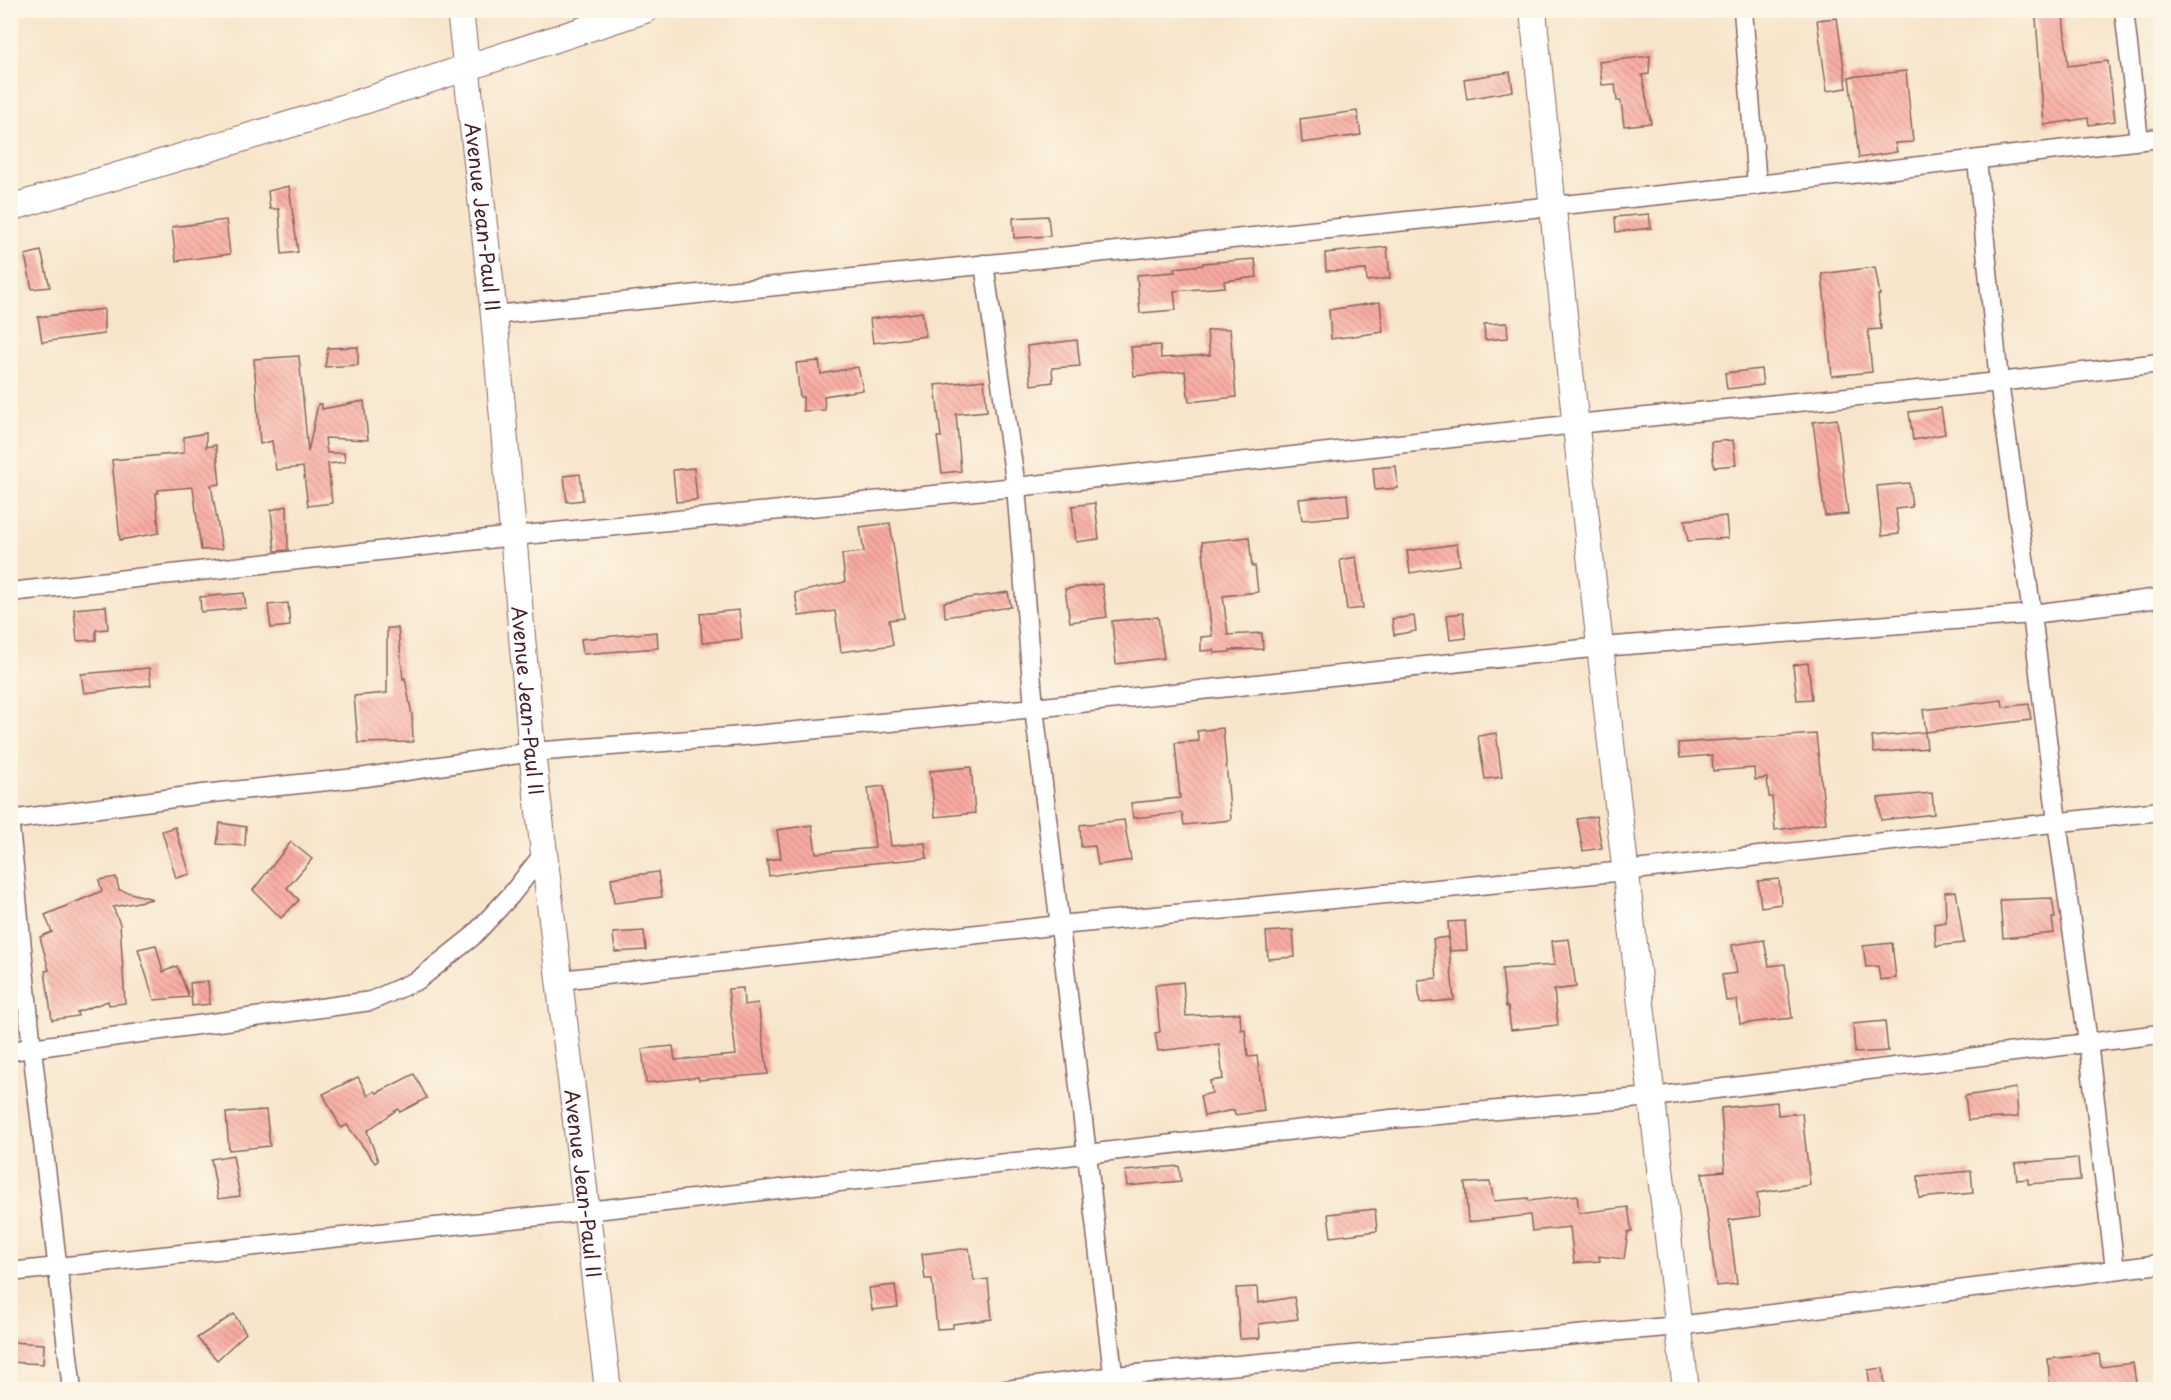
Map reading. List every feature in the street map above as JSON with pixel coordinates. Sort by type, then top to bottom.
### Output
[{"type":"street","name":"Avenue Jean-Paul II","points":[[460,10],[494,315],[532,752],[608,1389]]},
{"type":"street","points":[[10,208],[308,119],[645,10]]},
{"type":"street","points":[[1533,10],[1576,424],[1686,1389]]},
{"type":"street","points":[[1743,10],[1757,185]]},
{"type":"street","points":[[2124,10],[2139,140]]},
{"type":"street","points":[[494,315],[1757,185],[2160,138]]},
{"type":"street","points":[[1977,160],[1999,382],[2088,1042],[2115,1269]]},
{"type":"street","points":[[984,264],[1016,487],[1034,708],[1114,1383]]},
{"type":"street","points":[[10,592],[514,536],[1016,487],[1576,424],[1999,382],[2160,363]]},
{"type":"street","points":[[10,820],[203,794],[366,777],[532,752],[756,735],[1034,708],[1601,647],[2032,614],[2160,598]]},
{"type":"street","points":[[560,980],[1060,925],[1626,871],[2160,811]]},
{"type":"street","points":[[10,827],[32,1049],[72,1389]]},
{"type":"street","points":[[10,1051],[371,1001],[418,980],[472,936],[510,895],[544,853]]},
{"type":"street","points":[[10,1272],[587,1211],[1391,1119],[1652,1097],[2160,1034]]},
{"type":"street","points":[[1006,1389],[1114,1383],[1678,1326],[2160,1264]]},
{"type":"building","points":[[2063,15],[2068,66],[2108,61],[2115,121],[2089,125],[2088,118],[2044,125],[2036,18]]},
{"type":"building","points":[[1837,18],[1847,88],[1827,91],[1817,20]]},
{"type":"building","points":[[1650,56],[1649,74],[1642,75],[1651,123],[1624,126],[1621,101],[1617,101],[1615,84],[1602,85],[1599,62]]},
{"type":"building","points":[[1906,71],[1913,142],[1895,143],[1897,152],[1859,158],[1849,77]]},
{"type":"building","points":[[1510,72],[1513,91],[1467,99],[1464,79]]},
{"type":"building","points":[[1357,111],[1361,135],[1302,143],[1300,119]]},
{"type":"building","points":[[289,186],[298,252],[282,254],[279,209],[270,209],[268,191]]},
{"type":"building","points":[[1649,214],[1651,228],[1616,232],[1615,217]]},
{"type":"building","points":[[1048,216],[1050,236],[1014,238],[1013,218]]},
{"type":"building","points":[[226,220],[230,254],[176,261],[172,227]]},
{"type":"building","points":[[1387,247],[1390,278],[1367,281],[1366,270],[1326,271],[1325,253]]},
{"type":"building","points":[[41,251],[50,287],[32,289],[25,255]]},
{"type":"building","points":[[1255,259],[1257,277],[1224,281],[1225,287],[1174,291],[1176,310],[1140,313],[1137,275],[1175,272],[1174,268],[1203,265],[1203,263]]},
{"type":"building","points":[[1875,267],[1880,295],[1878,295],[1881,329],[1868,330],[1872,372],[1832,376],[1822,274]]},
{"type":"building","points":[[1380,302],[1383,332],[1331,339],[1329,310]]},
{"type":"building","points":[[104,309],[104,334],[42,342],[38,317]]},
{"type":"building","points":[[922,312],[926,336],[873,343],[870,319]]},
{"type":"building","points":[[1507,323],[1508,338],[1485,340],[1484,324]]},
{"type":"building","points":[[1230,329],[1236,397],[1189,402],[1185,371],[1134,376],[1131,347],[1160,345],[1161,358],[1210,355],[1207,331]]},
{"type":"building","points":[[1077,340],[1080,366],[1052,368],[1053,382],[1031,385],[1027,346]]},
{"type":"building","points":[[358,347],[358,365],[325,367],[328,348]]},
{"type":"building","points":[[299,356],[308,452],[318,404],[322,404],[322,409],[364,401],[368,440],[325,438],[327,453],[344,453],[345,462],[328,464],[332,503],[308,506],[303,467],[276,470],[272,441],[260,444],[254,359]]},
{"type":"building","points":[[819,361],[821,374],[858,367],[863,390],[824,396],[825,410],[803,411],[803,397],[800,397],[796,363]]},
{"type":"building","points":[[1761,369],[1763,385],[1727,389],[1725,373]]},
{"type":"building","points":[[984,380],[987,411],[956,414],[961,471],[942,473],[937,437],[941,437],[935,385]]},
{"type":"building","points":[[1941,408],[1945,434],[1913,440],[1909,412]]},
{"type":"building","points":[[1837,419],[1848,514],[1825,516],[1813,422]]},
{"type":"building","points":[[206,433],[206,447],[216,445],[220,484],[211,485],[222,549],[201,550],[193,487],[158,490],[156,493],[159,533],[120,540],[112,460],[184,453],[184,437]]},
{"type":"building","points":[[1733,440],[1736,465],[1714,467],[1711,442]]},
{"type":"building","points":[[1396,466],[1398,488],[1375,490],[1373,468]]},
{"type":"building","points":[[694,468],[697,500],[676,502],[673,470]]},
{"type":"building","points":[[580,474],[583,500],[567,502],[564,476]]},
{"type":"building","points":[[1909,483],[1912,507],[1896,509],[1899,534],[1882,536],[1877,486]]},
{"type":"building","points":[[1347,494],[1349,516],[1302,520],[1299,499]]},
{"type":"building","points":[[1095,503],[1099,539],[1076,542],[1072,506]]},
{"type":"building","points":[[287,506],[288,550],[275,551],[271,510]]},
{"type":"building","points":[[1726,516],[1728,538],[1688,541],[1685,520]]},
{"type":"building","points":[[890,523],[904,618],[889,620],[893,645],[841,652],[835,611],[799,616],[795,593],[845,582],[842,554],[864,552],[860,527]]},
{"type":"building","points":[[1249,537],[1252,567],[1255,566],[1258,592],[1223,596],[1228,635],[1262,633],[1263,649],[1214,653],[1214,650],[1201,651],[1201,637],[1212,636],[1202,542]]},
{"type":"building","points":[[1457,544],[1460,565],[1410,573],[1407,551]]},
{"type":"building","points":[[1356,557],[1363,608],[1347,610],[1340,560]]},
{"type":"building","points":[[1102,584],[1107,617],[1070,622],[1065,589]]},
{"type":"building","points":[[1008,592],[1011,607],[945,617],[944,602]]},
{"type":"building","points":[[244,593],[246,608],[201,612],[200,597]]},
{"type":"building","points":[[288,603],[290,626],[271,628],[268,605]]},
{"type":"building","points":[[106,606],[108,629],[96,630],[96,640],[77,641],[74,609]]},
{"type":"building","points":[[739,610],[742,639],[702,643],[700,614]]},
{"type":"building","points":[[1463,613],[1466,638],[1450,640],[1447,615]]},
{"type":"building","points":[[1414,616],[1416,631],[1394,635],[1392,619]]},
{"type":"building","points":[[1158,617],[1164,658],[1116,664],[1112,621]]},
{"type":"building","points":[[387,628],[398,628],[403,679],[405,678],[412,715],[413,742],[358,743],[354,696],[387,693]]},
{"type":"building","points":[[657,632],[658,648],[583,654],[581,639]]},
{"type":"building","points":[[1808,663],[1812,699],[1797,700],[1793,665]]},
{"type":"building","points":[[149,668],[151,685],[84,693],[81,674]]},
{"type":"building","points":[[2002,700],[2003,707],[2029,704],[2031,720],[1926,732],[1923,710]]},
{"type":"building","points":[[1223,728],[1231,820],[1184,825],[1182,813],[1133,818],[1131,803],[1180,798],[1175,743],[1199,741],[1197,731]]},
{"type":"building","points":[[1925,732],[1927,748],[1874,753],[1872,737]]},
{"type":"building","points":[[1496,733],[1502,777],[1485,779],[1478,736]]},
{"type":"building","points":[[1816,734],[1826,823],[1775,830],[1772,797],[1769,797],[1767,778],[1755,780],[1754,768],[1713,771],[1712,755],[1680,758],[1678,743]]},
{"type":"building","points":[[971,767],[975,813],[935,817],[930,771]]},
{"type":"building","points":[[884,786],[891,846],[925,843],[927,858],[821,868],[769,876],[767,860],[781,858],[777,830],[812,825],[816,853],[875,848],[868,788]]},
{"type":"building","points":[[1932,793],[1934,814],[1881,820],[1878,798]]},
{"type":"building","points":[[1596,816],[1602,848],[1583,851],[1577,819]]},
{"type":"building","points":[[1124,820],[1131,860],[1098,865],[1095,846],[1081,847],[1080,825]]},
{"type":"building","points":[[220,823],[246,827],[245,846],[217,844]]},
{"type":"building","points":[[175,827],[190,874],[176,878],[162,831]]},
{"type":"building","points":[[291,842],[312,859],[287,888],[299,900],[281,918],[253,890]]},
{"type":"building","points":[[658,872],[662,897],[614,903],[611,878]]},
{"type":"building","points":[[116,877],[119,890],[153,899],[113,907],[120,924],[125,1003],[109,1005],[108,1001],[77,1012],[78,1016],[52,1020],[45,971],[49,970],[40,937],[52,932],[45,915],[102,891],[99,880]]},
{"type":"building","points":[[1779,879],[1781,904],[1761,907],[1758,881]]},
{"type":"building","points":[[1956,891],[1964,943],[1936,946],[1934,924],[1946,922],[1945,892]]},
{"type":"building","points":[[2052,898],[2055,918],[2052,918],[2054,933],[2003,938],[2000,900]]},
{"type":"building","points":[[1465,921],[1467,950],[1450,951],[1448,922]]},
{"type":"building","points":[[1293,930],[1295,957],[1268,959],[1266,932]]},
{"type":"building","points":[[644,931],[646,950],[615,952],[613,933]]},
{"type":"building","points":[[1448,937],[1454,1000],[1420,1003],[1418,980],[1437,978],[1433,939]]},
{"type":"building","points":[[1569,939],[1576,987],[1554,990],[1558,1025],[1511,1030],[1502,969],[1555,965],[1552,941]]},
{"type":"building","points":[[1764,940],[1769,966],[1785,964],[1792,1018],[1740,1024],[1737,1000],[1726,1001],[1722,975],[1737,973],[1732,945]]},
{"type":"building","points":[[1892,943],[1896,978],[1880,980],[1878,966],[1866,967],[1863,946]]},
{"type":"building","points":[[156,945],[163,972],[177,966],[189,997],[154,1000],[138,949]]},
{"type":"building","points":[[208,981],[210,1004],[192,1006],[190,983]]},
{"type":"building","points":[[1183,982],[1186,1016],[1240,1013],[1241,1030],[1245,1029],[1248,1057],[1257,1056],[1264,1111],[1235,1115],[1234,1110],[1204,1116],[1200,1096],[1212,1093],[1210,1081],[1223,1079],[1219,1044],[1158,1051],[1155,1033],[1160,1032],[1155,985]]},
{"type":"building","points":[[743,988],[744,1005],[758,1003],[768,1074],[699,1080],[698,1077],[646,1083],[642,1049],[673,1046],[675,1060],[736,1055],[728,989]]},
{"type":"building","points":[[1885,1021],[1888,1051],[1855,1053],[1853,1024]]},
{"type":"building","points":[[414,1074],[427,1098],[400,1112],[398,1109],[367,1131],[378,1161],[375,1163],[347,1125],[341,1128],[323,1094],[358,1077],[368,1096]]},
{"type":"building","points":[[2016,1088],[2018,1117],[1968,1120],[1965,1096]]},
{"type":"building","points":[[1777,1102],[1778,1115],[1802,1113],[1810,1185],[1757,1193],[1760,1216],[1729,1220],[1737,1284],[1716,1286],[1702,1173],[1725,1171],[1721,1108]]},
{"type":"building","points":[[266,1110],[270,1146],[229,1150],[226,1113]]},
{"type":"building","points":[[233,1155],[240,1196],[218,1199],[211,1159]]},
{"type":"building","points":[[2078,1158],[2080,1180],[2028,1184],[2028,1179],[2017,1180],[2015,1163]]},
{"type":"building","points":[[1179,1166],[1181,1181],[1127,1186],[1125,1171]]},
{"type":"building","points":[[1971,1171],[1973,1193],[1919,1198],[1918,1176]]},
{"type":"building","points":[[1490,1182],[1494,1201],[1528,1198],[1529,1201],[1577,1195],[1579,1213],[1628,1207],[1632,1232],[1628,1232],[1624,1259],[1599,1256],[1600,1261],[1574,1263],[1570,1227],[1532,1231],[1530,1215],[1468,1222],[1465,1183]]},
{"type":"building","points":[[1375,1209],[1377,1231],[1331,1237],[1328,1214]]},
{"type":"building","points":[[969,1248],[974,1281],[988,1279],[992,1319],[953,1324],[953,1328],[937,1329],[932,1279],[925,1279],[922,1254]]},
{"type":"building","points":[[895,1285],[898,1307],[872,1310],[869,1288]]},
{"type":"building","points":[[1257,1287],[1258,1303],[1294,1297],[1298,1319],[1259,1324],[1260,1338],[1240,1339],[1236,1288]]},
{"type":"building","points":[[234,1314],[246,1333],[217,1360],[197,1338]]},
{"type":"building","points":[[10,1342],[44,1344],[43,1364],[10,1362]]},
{"type":"building","points":[[2099,1354],[2101,1367],[2133,1363],[2137,1389],[2050,1389],[2048,1359]]},
{"type":"building","points":[[1883,1368],[1885,1389],[1870,1389],[1868,1370]]}]
